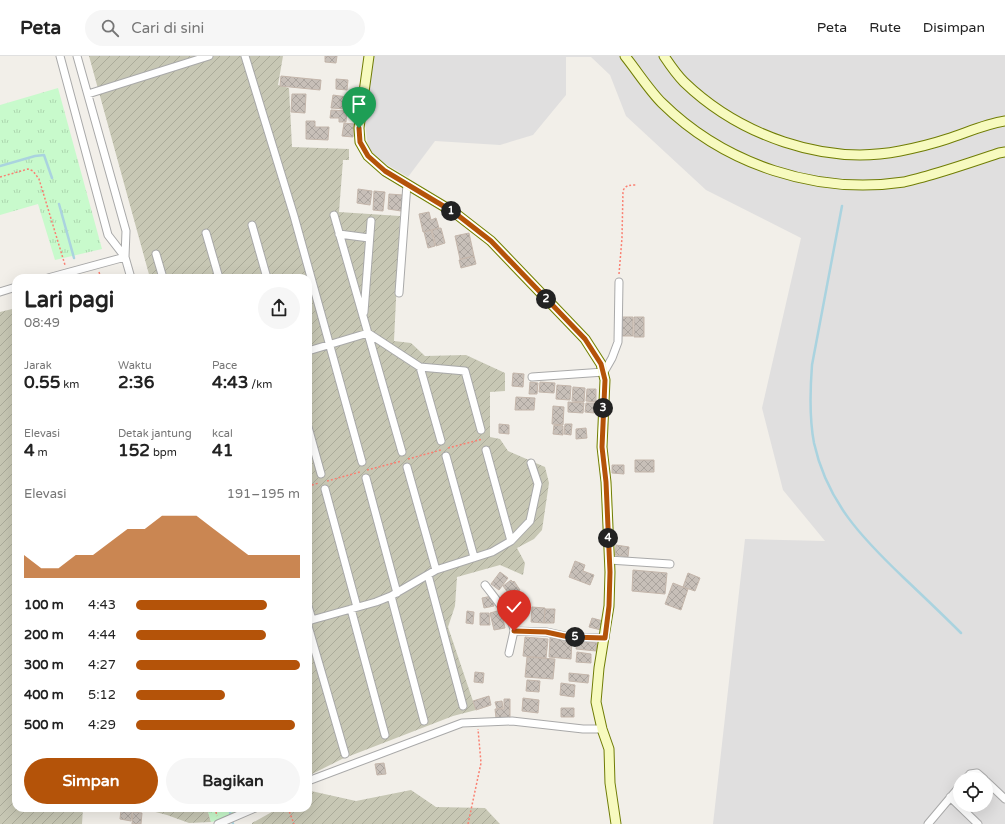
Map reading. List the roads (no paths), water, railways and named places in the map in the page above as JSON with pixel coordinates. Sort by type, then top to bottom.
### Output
[{"type":"street","points":[[60,56],[108,235],[125,257]]},
{"type":"street","points":[[77,56],[126,231],[125,257],[130,274]]},
{"type":"street","points":[[88,94],[209,56]]},
{"type":"street","points":[[245,56],[310,274]]},
{"type":"street","points":[[369,56],[359,128],[360,142],[368,156],[385,171],[455,213],[491,241],[585,339],[601,364],[604,372],[605,386],[602,447],[606,482],[609,606],[599,668],[596,702],[602,729],[609,749],[610,783],[616,824]]},
{"type":"street","points":[[625,56],[662,103],[699,134],[742,159],[792,177],[854,186],[904,182],[1005,152]]},
{"type":"street","points":[[664,56],[684,82],[716,109],[755,131],[800,147],[854,155],[899,151],[946,139],[992,123],[1005,121]]},
{"type":"street","points":[[399,293],[407,184]]},
{"type":"street","points":[[334,215],[402,452]]},
{"type":"street","points":[[364,318],[371,221]]},
{"type":"street","points":[[252,225],[266,274]]},
{"type":"street","points":[[206,233],[218,274]]},
{"type":"street","points":[[340,234],[369,238]]},
{"type":"street","points":[[156,254],[163,274]]},
{"type":"street","points":[[64,274],[125,257]]},
{"type":"street","points":[[312,280],[362,462]]},
{"type":"street","points":[[604,372],[612,358],[618,342],[619,282]]},
{"type":"street","points":[[0,292],[12,288]]},
{"type":"street","points":[[312,350],[368,333],[420,367],[465,371],[481,430]]},
{"type":"street","points":[[420,367],[441,441]]},
{"type":"street","points":[[532,377],[604,372]]},
{"type":"street","points":[[312,441],[321,474]]},
{"type":"street","points":[[486,450],[511,541]]},
{"type":"street","points":[[446,456],[474,558]]},
{"type":"street","points":[[312,621],[394,595],[436,570],[492,552],[511,541],[530,521],[538,484],[531,463]]},
{"type":"street","points":[[406,467],[436,570]]},
{"type":"street","points":[[366,478],[424,722]]},
{"type":"street","points":[[325,489],[385,735]]},
{"type":"street","points":[[609,560],[670,564]]},
{"type":"street","points":[[428,574],[463,706]]},
{"type":"street","points":[[485,585],[512,625],[514,631],[510,653]]},
{"type":"street","points":[[514,631],[546,632],[569,637],[605,638]]},
{"type":"street","points":[[312,633],[345,754]]},
{"type":"street","points":[[312,779],[462,723],[512,721],[602,729]]},
{"type":"street","points":[[993,788],[1005,799]]},
{"type":"street","points":[[928,824],[953,794]]},
{"type":"street","points":[[950,797],[978,824]]},
{"type":"street","points":[[220,821],[240,816],[248,812]]},
{"type":"waterway","points":[[0,166],[35,156],[44,155],[52,178]]},
{"type":"waterway","points":[[59,204],[74,258]]},
{"type":"waterway","points":[[842,206],[812,365],[810,394],[811,424],[814,443],[820,464],[828,483],[848,518],[874,548],[961,633]]},
{"type":"waterway","points":[[230,812],[233,824]]}]
